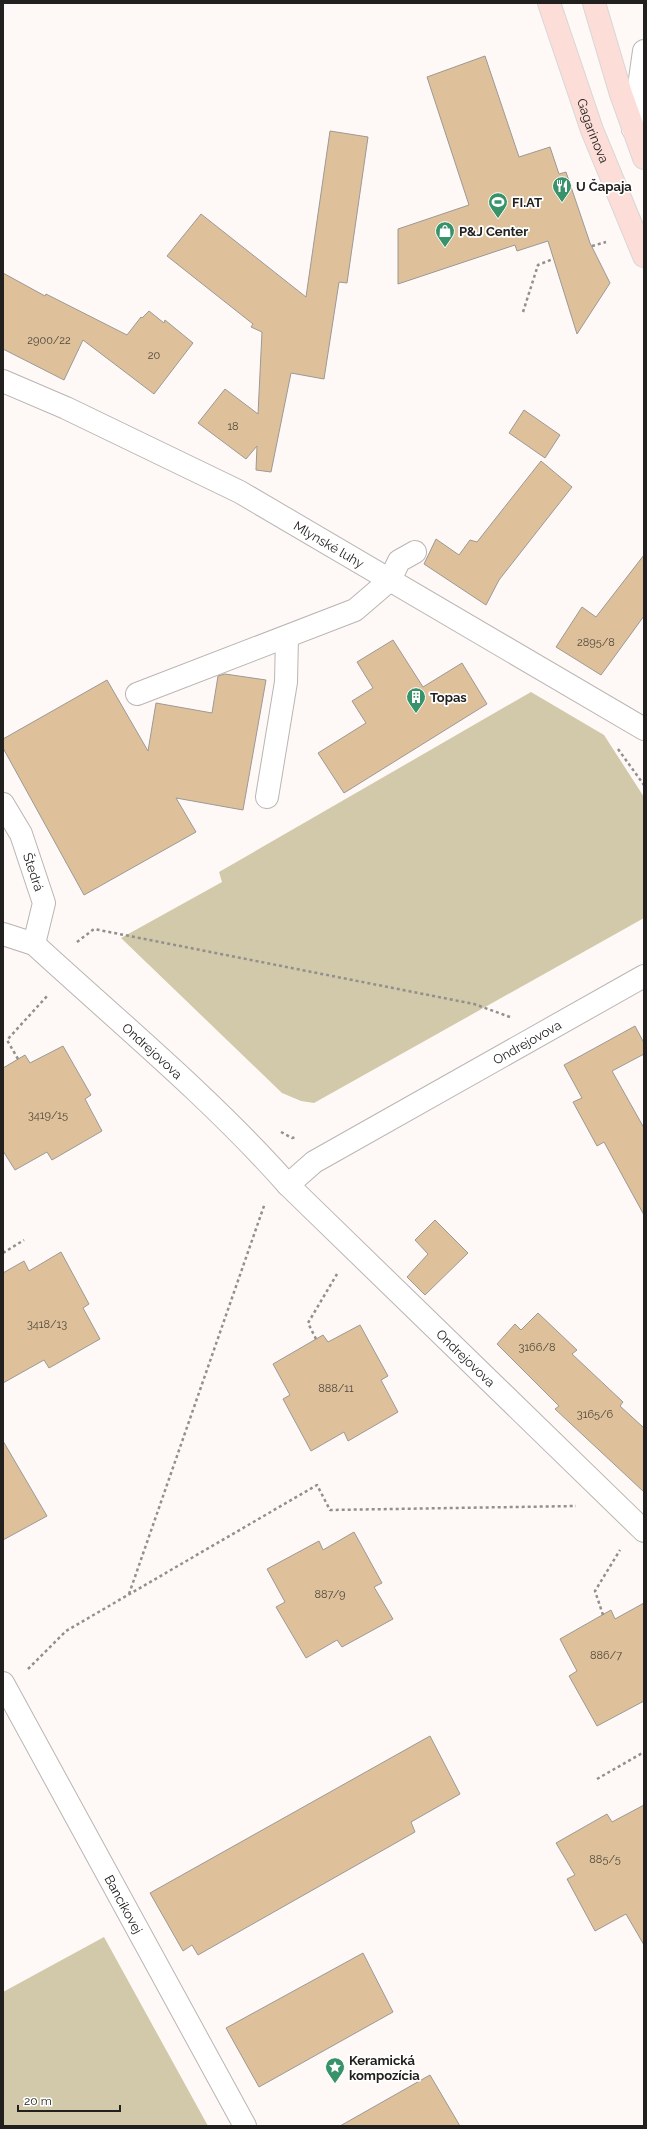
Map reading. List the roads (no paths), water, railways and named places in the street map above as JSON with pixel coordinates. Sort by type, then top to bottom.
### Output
[{"type":"main road","name":"Gagarinova","points":[[549,3],[592,130],[644,256]]},
{"type":"main road","points":[[594,3],[633,129],[644,158]]},
{"type":"street","points":[[633,129],[644,51]]},
{"type":"street","name":"Mlynské luhy","points":[[3,381],[66,408],[240,492],[644,729]]},
{"type":"street","points":[[138,694],[355,610],[390,580],[399,561],[415,552]]},
{"type":"street","points":[[267,797],[286,682],[287,637]]},
{"type":"street","name":"Štedrá","points":[[3,804],[20,834],[44,903],[34,944]]},
{"type":"street","name":"Ondrejovova","points":[[3,934],[34,944],[224,1118],[258,1150],[288,1185],[644,1531]]},
{"type":"street","name":"Ondrejovova","points":[[288,1185],[314,1162],[644,976]]},
{"type":"street","name":"Bancíkovej","points":[[7,1696],[245,2126]]},
{"type":"place","name":"U Čapaja","points":[[562,203]]},
{"type":"place","name":"FI.AT","points":[[498,219]]},
{"type":"place","name":"P&J Center","points":[[445,248]]},
{"type":"place","name":"Topas","points":[[416,714]]},
{"type":"place","name":"Keramická kompozícia","points":[[335,2084]]}]
